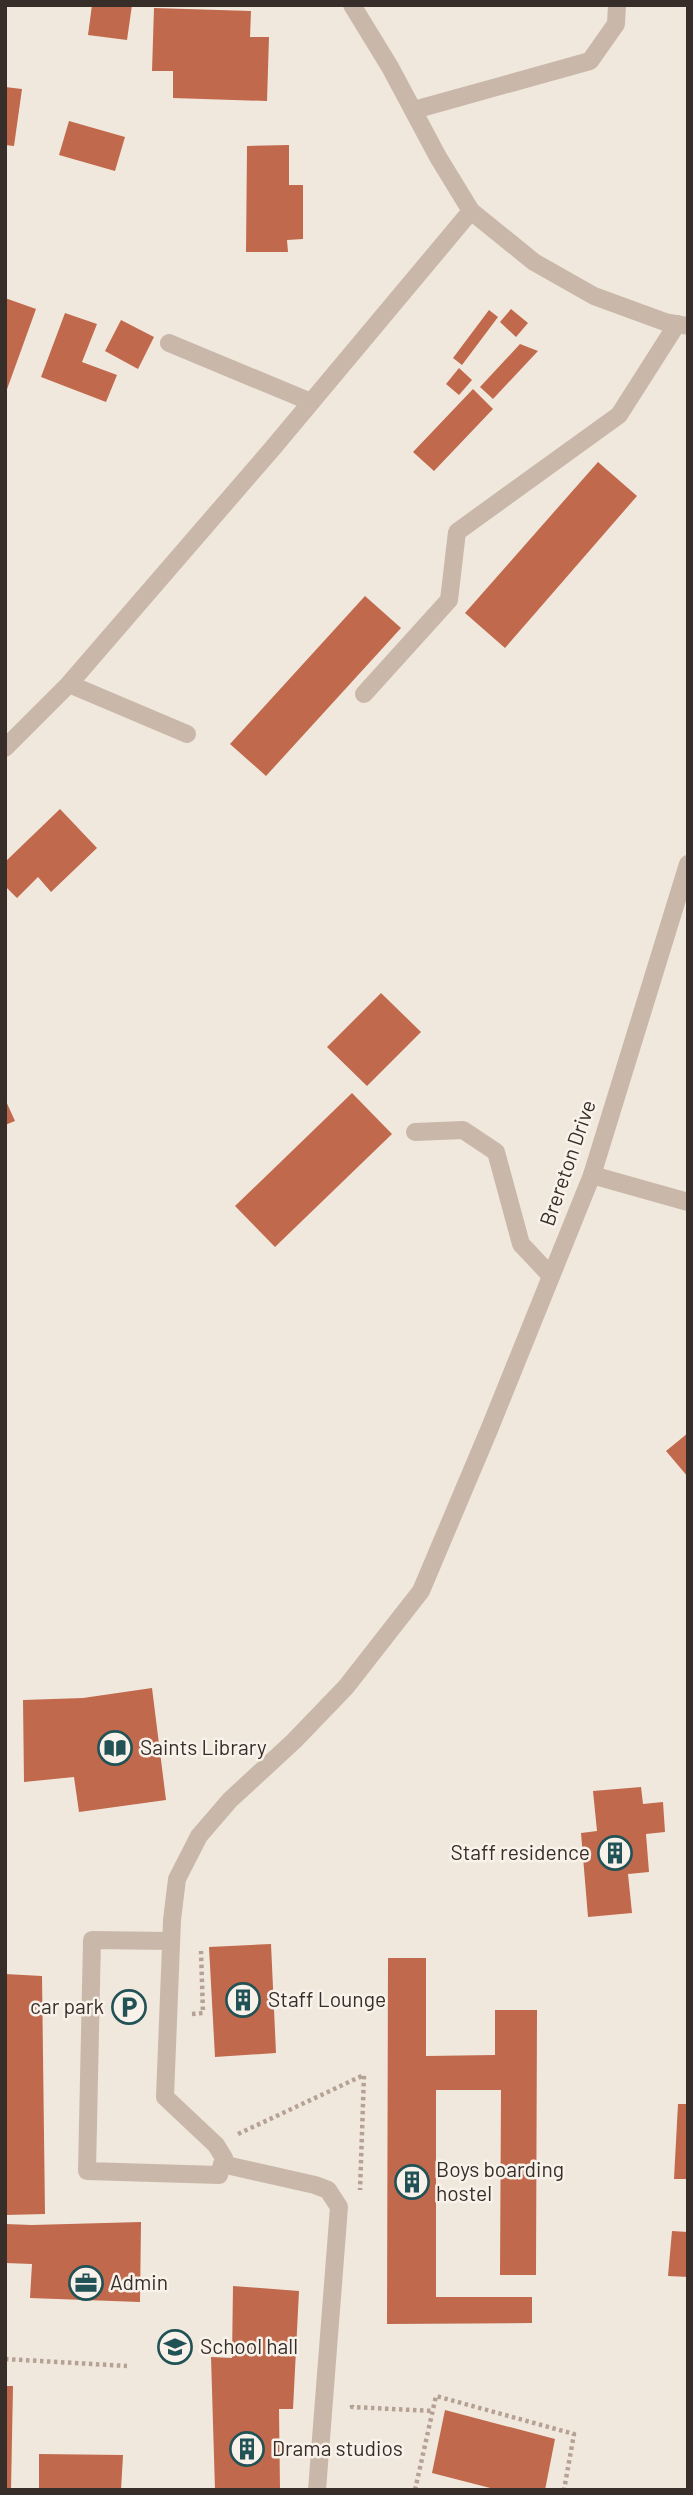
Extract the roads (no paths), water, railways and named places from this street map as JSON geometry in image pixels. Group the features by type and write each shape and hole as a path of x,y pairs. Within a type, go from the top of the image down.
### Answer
{"street":[{"path":"352,5 471,211 534,262 594,296 665,322 682,325 619,415 457,533 449,600 364,694"},
{"path":"414,110 590,61 616,24 617,5"},
{"path":"5,748 69,684 312,402 471,211"},
{"path":"169,342 312,402"},
{"path":"69,684 187,734"},
{"name":"Brereton Drive","path":"222,2164 224,2158 216,2145 164,2097 171,1941 177,1879 199,1836 230,1800 294,1741 346,1687 421,1591 592,1175 688,864"},
{"path":"415,1132 463,1130 496,1152 521,1244 551,1276"},
{"path":"592,1175 688,1202"},
{"path":"171,1941 92,1940 87,2171 219,2175 222,2164 328,2190 339,2207 317,2490"}],"place":[{"name":"Saints Library","path":"115,1748"},
{"name":"Staff residence","path":"615,1853"},
{"name":"Staff Lounge","path":"243,2000"},
{"name":"car park","path":"129,2007"},
{"name":"Boys boarding hostel","path":"412,2182"},
{"name":"Admin","path":"86,2283"},
{"name":"School hall","path":"175,2347"},
{"name":"Drama studios","path":"247,2449"}]}
